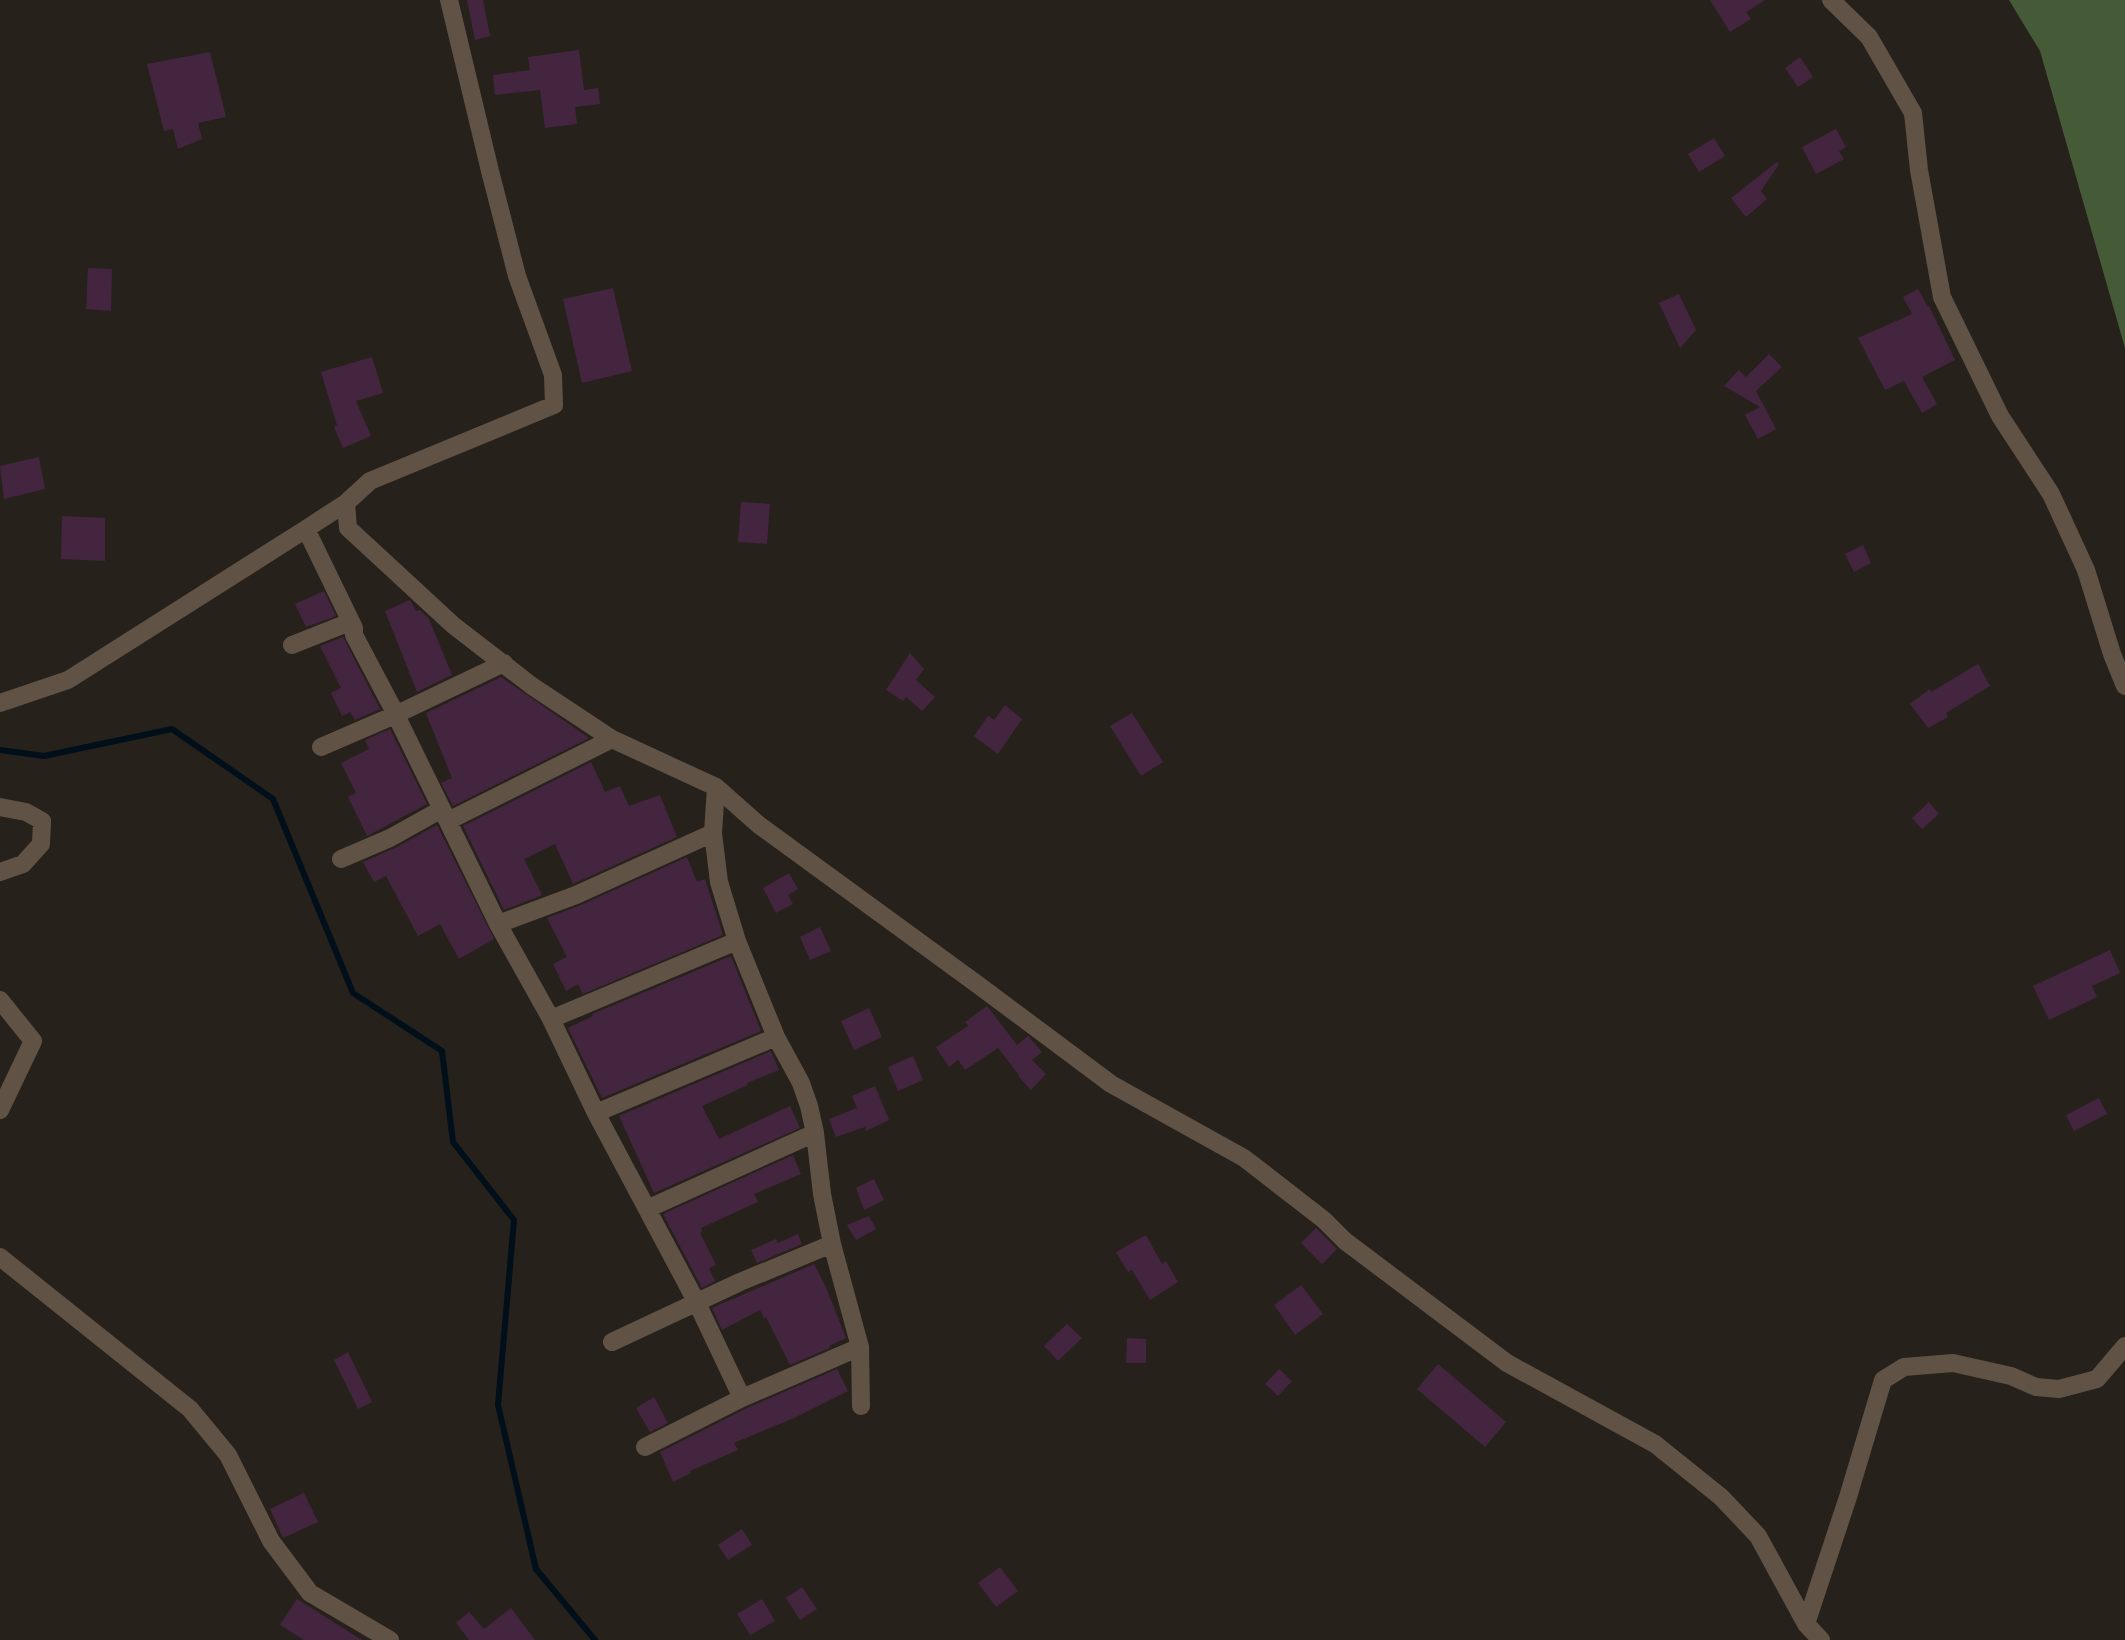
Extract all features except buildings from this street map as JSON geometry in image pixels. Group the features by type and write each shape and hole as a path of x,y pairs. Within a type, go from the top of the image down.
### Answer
{"street":[{"path":"0,704 68,680 346,503 370,481 554,405 553,375 518,276 449,0"},
{"path":"1831,0 1869,37 1913,113 1919,170 1942,297 2000,416 2051,494 2086,570 2112,654 2125,686"},
{"path":"346,503 348,528 453,625 532,686 612,739 716,787 759,825 1111,1084 1244,1158 1324,1220 1345,1240 1507,1363 1655,1444 1721,1497 1758,1536 1806,1624 1821,1640"},
{"path":"306,529 354,635 498,924 551,1019 596,1113 697,1303 742,1398"},
{"path":"292,645 350,622"},
{"path":"321,747 504,663"},
{"path":"341,859 445,815 612,739"},
{"path":"716,787 714,833 719,882 737,941 776,1037 801,1083 815,1133 822,1194 832,1244 860,1347 861,1406"},
{"path":"0,807 26,812 42,821 41,844 23,864 0,872"},
{"path":"498,924 576,895 714,833"},
{"path":"551,1019 737,941"},
{"path":"0,1000 33,1041 0,1110"},
{"path":"596,1113 776,1037"},
{"path":"647,1209 815,1133"},
{"path":"612,1342 740,1282 832,1244"},
{"path":"0,1257 190,1409 228,1455 271,1541 310,1593 390,1640"},
{"path":"645,1447 742,1398 860,1347"},
{"path":"1806,1624 1884,1380 1904,1367 1953,1363 2012,1376 2036,1387 2059,1389 2097,1379 2125,1347"}],"green space":[{"path":"2009,0 2125,0 2125,348 2040,51"}],"waterway":[{"path":"0,750 44,756 172,729 273,799 353,993 442,1051 453,1142 514,1220 498,1405 536,1569 595,1640"}]}
